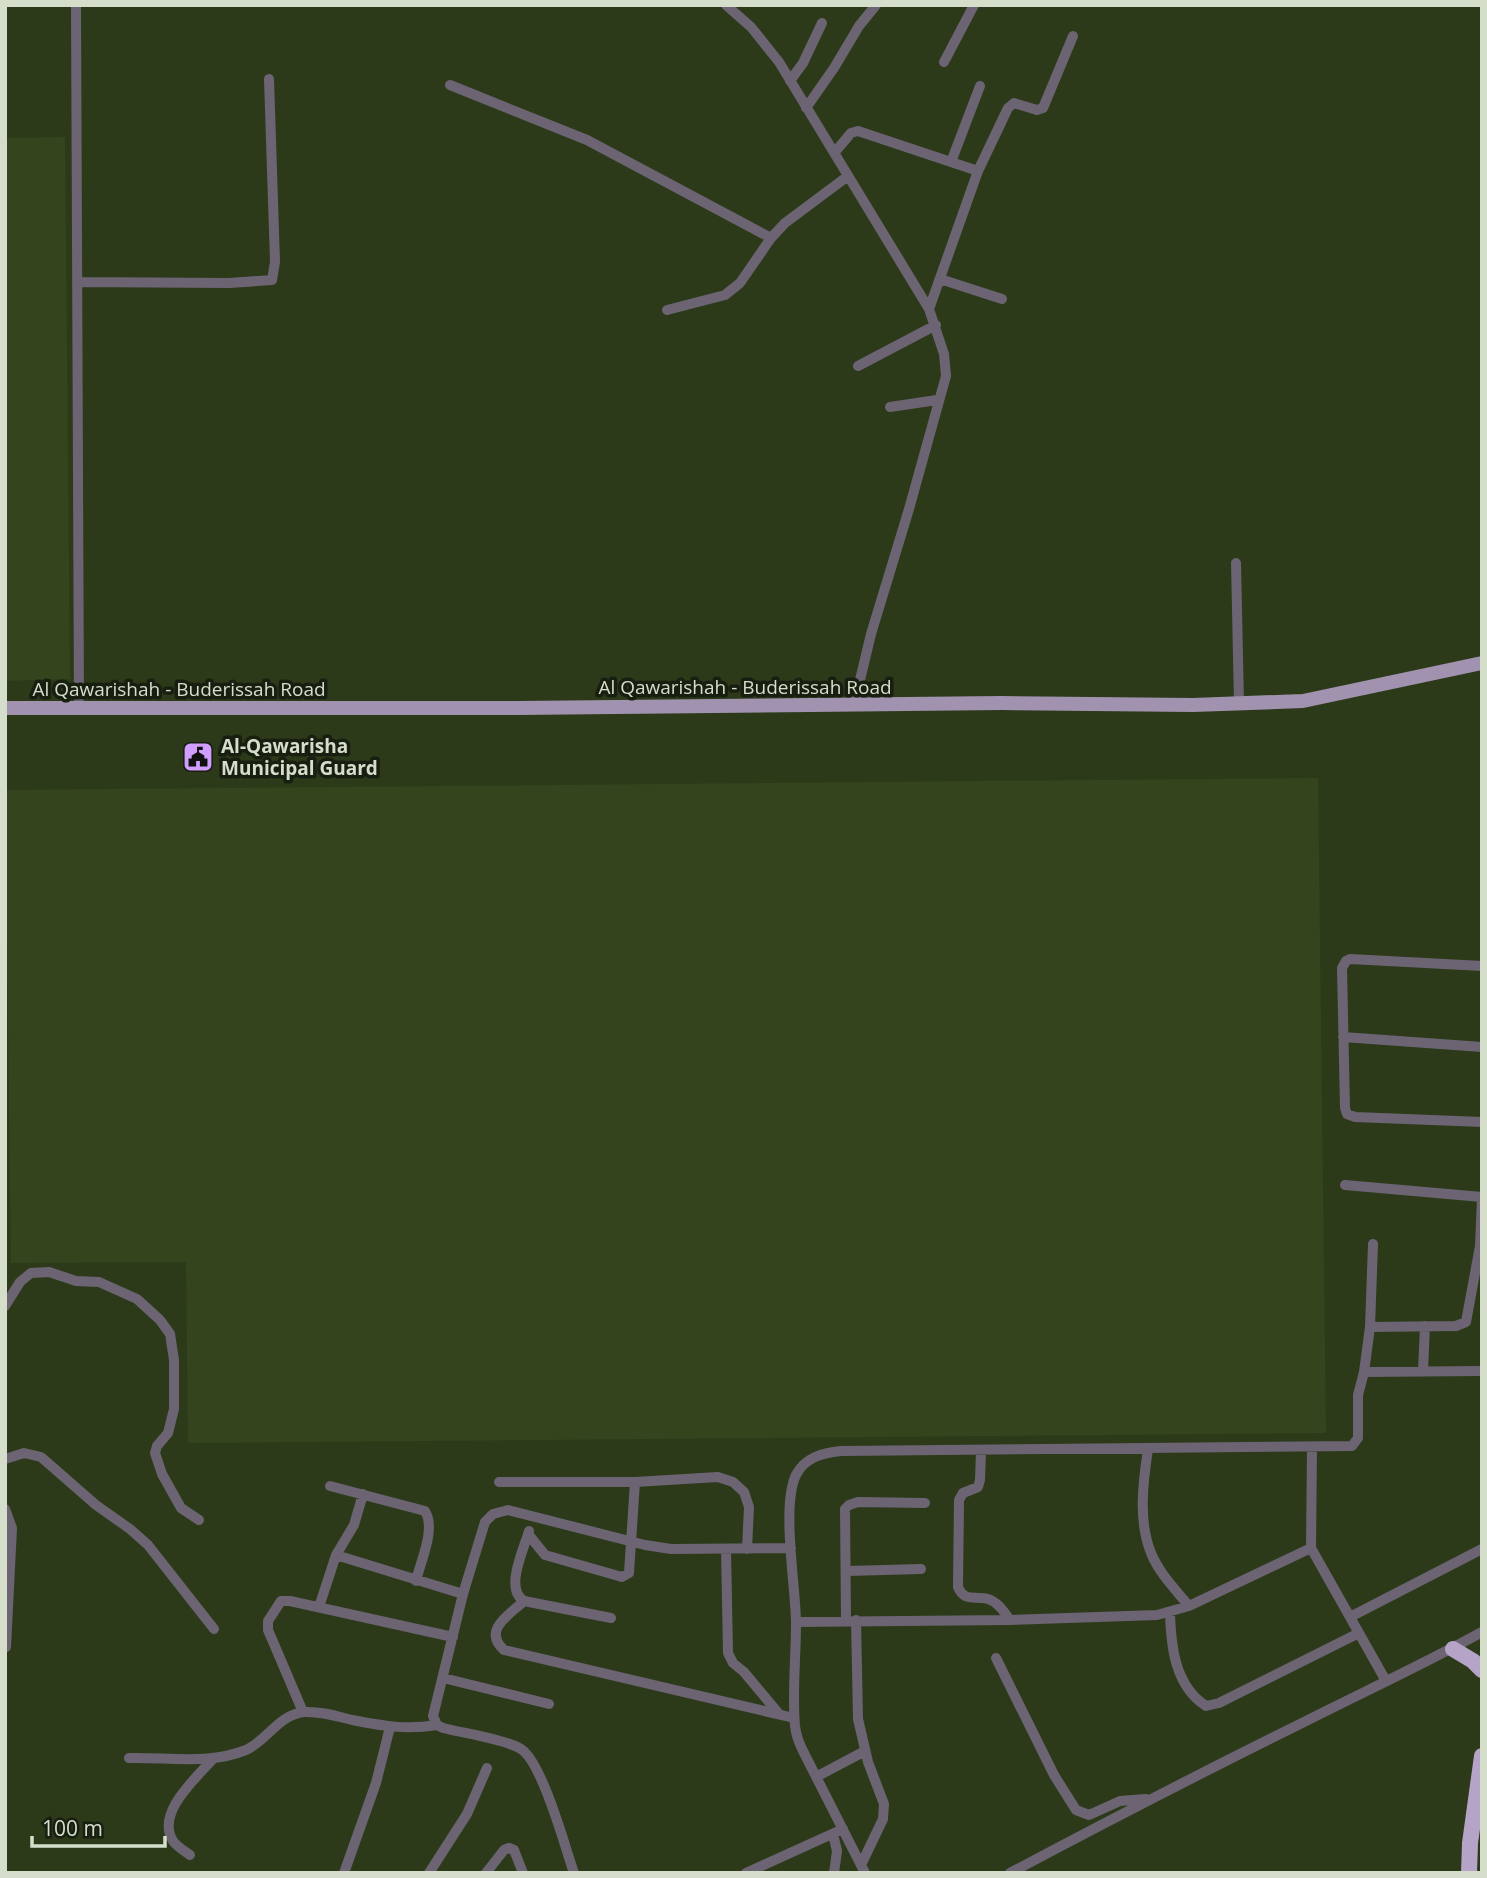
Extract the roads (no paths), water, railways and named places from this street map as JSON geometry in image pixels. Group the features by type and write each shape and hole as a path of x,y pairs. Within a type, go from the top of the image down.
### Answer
{"highway":[{"path":"1453,1649 1482,1670"},
{"path":"1469,1873 1470,1843 1482,1756"}],"main road":[{"name":"Al Qawarishah - Buderissah Road","path":"5,708 1239,704 1303,701 1482,663"}],"street":[{"path":"76,5 79,708"},
{"path":"726,5 751,27 779,62 929,309 944,354 946,376 871,634 855,705"},
{"path":"806,108 859,26 876,5"},
{"path":"944,62 970,7"},
{"path":"790,81 803,63 822,23"},
{"path":"929,309 978,171 1010,106 1016,103 1037,110 1043,108 1073,36"},
{"path":"77,282 272,281 275,262 269,79"},
{"path":"450,85 587,140 771,238"},
{"path":"951,162 980,86"},
{"path":"835,152 854,131 978,171"},
{"path":"667,310 725,295 740,283 771,238 785,223 848,176"},
{"path":"940,279 1002,299"},
{"path":"858,366 936,326"},
{"path":"890,407 937,400"},
{"path":"1236,563 1239,704"},
{"path":"1482,967 1350,959 1342,968 1345,1108 1348,1114 1355,1117 1482,1122"},
{"path":"1343,1037 1482,1047"},
{"path":"1345,1185 1482,1198 1481,1246 1466,1322 1456,1326 1370,1327"},
{"path":"863,1869 838,1831 798,1740 794,1718 796,1622 791,1496 793,1482 804,1463 811,1458 841,1451 1312,1447 1346,1446 1357,1442 1358,1395 1370,1327 1373,1244"},
{"path":"5,1306 20,1282 31,1273 49,1272 76,1281 99,1282 137,1299 160,1320 170,1334 174,1360 174,1409 169,1433 157,1446 155,1453 162,1474 181,1508 199,1520"},
{"path":"1423,1371 1425,1326"},
{"path":"1364,1372 1482,1371"},
{"path":"1312,1447 1311,1548 1386,1681"},
{"path":"1148,1449 1144,1492 1146,1538 1157,1566 1189,1606"},
{"path":"981,1451 978,1487 963,1493 959,1500 958,1587 969,1599 987,1599 997,1603 1010,1620"},
{"path":"5,1459 24,1453 41,1457 96,1505 130,1529 148,1545 214,1629"},
{"path":"499,1482 635,1482 718,1477 733,1482 744,1492 749,1507 747,1549"},
{"path":"528,1534 545,1555 622,1577 629,1573 631,1566 630,1540 635,1482"},
{"path":"330,1486 425,1511 429,1518 429,1528 416,1580"},
{"path":"319,1607 336,1555 354,1525 363,1494"},
{"path":"863,1869 883,1819 884,1804 866,1751 859,1719 847,1571 845,1509 858,1503 925,1503"},
{"path":"5,1509 12,1528 6,1647"},
{"path":"437,1725 433,1716 463,1594 485,1522 499,1512 508,1510 671,1549 791,1548"},
{"path":"533,1518 515,1589 518,1598 611,1618"},
{"path":"796,1622 1010,1620 1131,1617 1170,1613 1311,1548"},
{"path":"726,1549 728,1653 733,1663 744,1672 779,1714"},
{"path":"1350,1617 1482,1549"},
{"path":"336,1555 463,1594"},
{"path":"847,1571 921,1569"},
{"path":"303,1713 267,1625 281,1601 453,1637"},
{"path":"524,1601 497,1626 496,1643 504,1650 794,1718"},
{"path":"1170,1613 1171,1642 1176,1665 1193,1698 1206,1706 1219,1703 1359,1633"},
{"path":"1010,1873 1148,1799 1482,1633"},
{"path":"996,1658 1054,1775 1076,1810 1089,1815 1120,1801 1148,1799"},
{"path":"443,1678 549,1704"},
{"path":"129,1758 214,1758 249,1748 289,1716 303,1713 322,1713 407,1729 437,1725 514,1746 528,1755 543,1787 574,1873"},
{"path":"344,1873 376,1783 390,1727"},
{"path":"816,1777 866,1751"},
{"path":"190,1856 173,1842 167,1826 171,1812 184,1791 214,1758"},
{"path":"429,1873 467,1814 487,1768"},
{"path":"746,1873 838,1831"},
{"path":"834,1873 838,1831"},
{"path":"486,1873 504,1850 509,1848 514,1850 523,1873"}],"place":[{"name":"Al-Qawarisha Municipal Guard","path":"198,757"}]}
